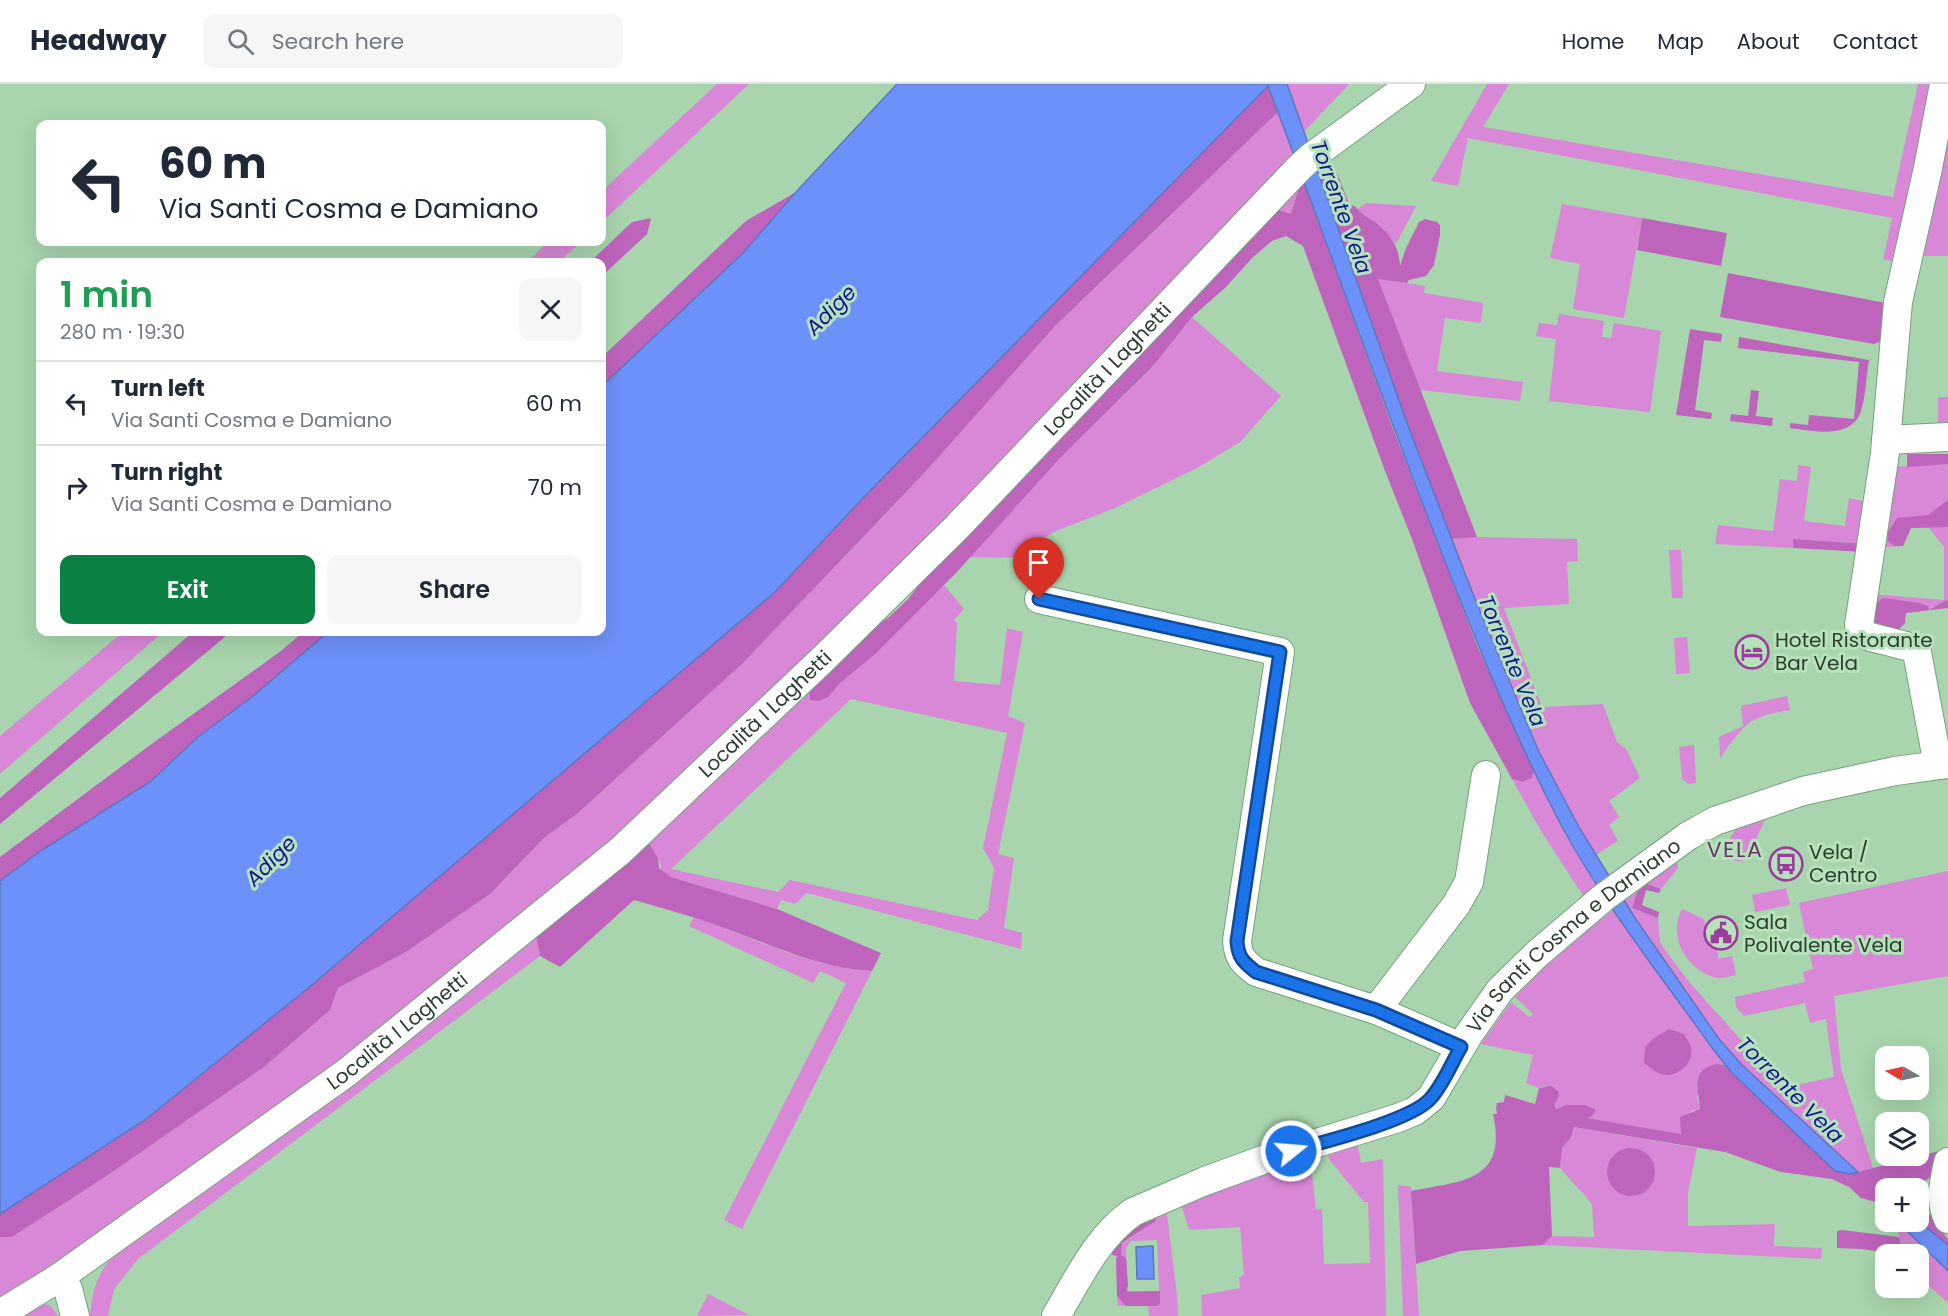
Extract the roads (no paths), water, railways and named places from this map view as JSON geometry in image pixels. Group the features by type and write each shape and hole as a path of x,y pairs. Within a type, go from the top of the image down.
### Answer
{"street":[{"name":"Località I Laghetti","path":"60,1277 346,1073 620,851 822,660 957,527 1305,163 1411,84"},
{"name":"Via Santi Cosma e Damiano","path":"1056,1316 1101,1242 1133,1212 1205,1181 1268,1158 1381,1124 1414,1111 1431,1098 1461,1047 1500,990 1537,954 1610,892 1688,836 1715,821 1740,811 1803,791 1895,771 1943,765 1917,652 1910,647 1867,636 1859,625 1886,440 1900,290 1928,168 1944,84"},
{"path":"1886,440 1948,438"},
{"name":"Via Santi Cosma e Damiano","path":"1039,599 1280,652 1237,952 1242,962 1256,972 1376,1010 1461,1047"},
{"path":"1376,1010 1456,905 1469,882 1486,775"},
{"path":"1948,1162 1943,1196 1948,1219"},
{"path":"0,1314 60,1277 68,1289 75,1316"}],"water":[{"name":"Adige","path":"897,84 1287,84 1407,423 1471,589 1539,752 1580,829 1635,918 1719,1039 1742,1065 1858,1172 1850,1174 1835,1171 1733,1074 1613,910 1560,823 1509,716 1463,607 1268,86 863,498 775,592 307,989 145,1120 0,1214 0,881 42,850 150,782 198,737 252,697 323,636 606,636 606,382 743,253 796,192"},
{"path":"1929,1230 1948,1245 1948,1271 1929,1252 1929,1244 1920,1244 1908,1232 1929,1232"},
{"path":"1153,1246 1154,1279 1137,1279 1136,1247"}],"place":[{"name":"Hotel Ristorante Bar Vela","path":"1752,652"},
{"name":"Vela / Centro","path":"1786,864"},
{"name":"Sala Polivalente Vela","path":"1721,933"}],"district":[{"name":"VELA","path":"1735,849"}],"water label":[{"name":"Torrente Vela","path":"1341,207"},
{"name":"Torrente Vela","path":"1512,661"},
{"name":"Torrente Vela","path":"1790,1090"}]}
